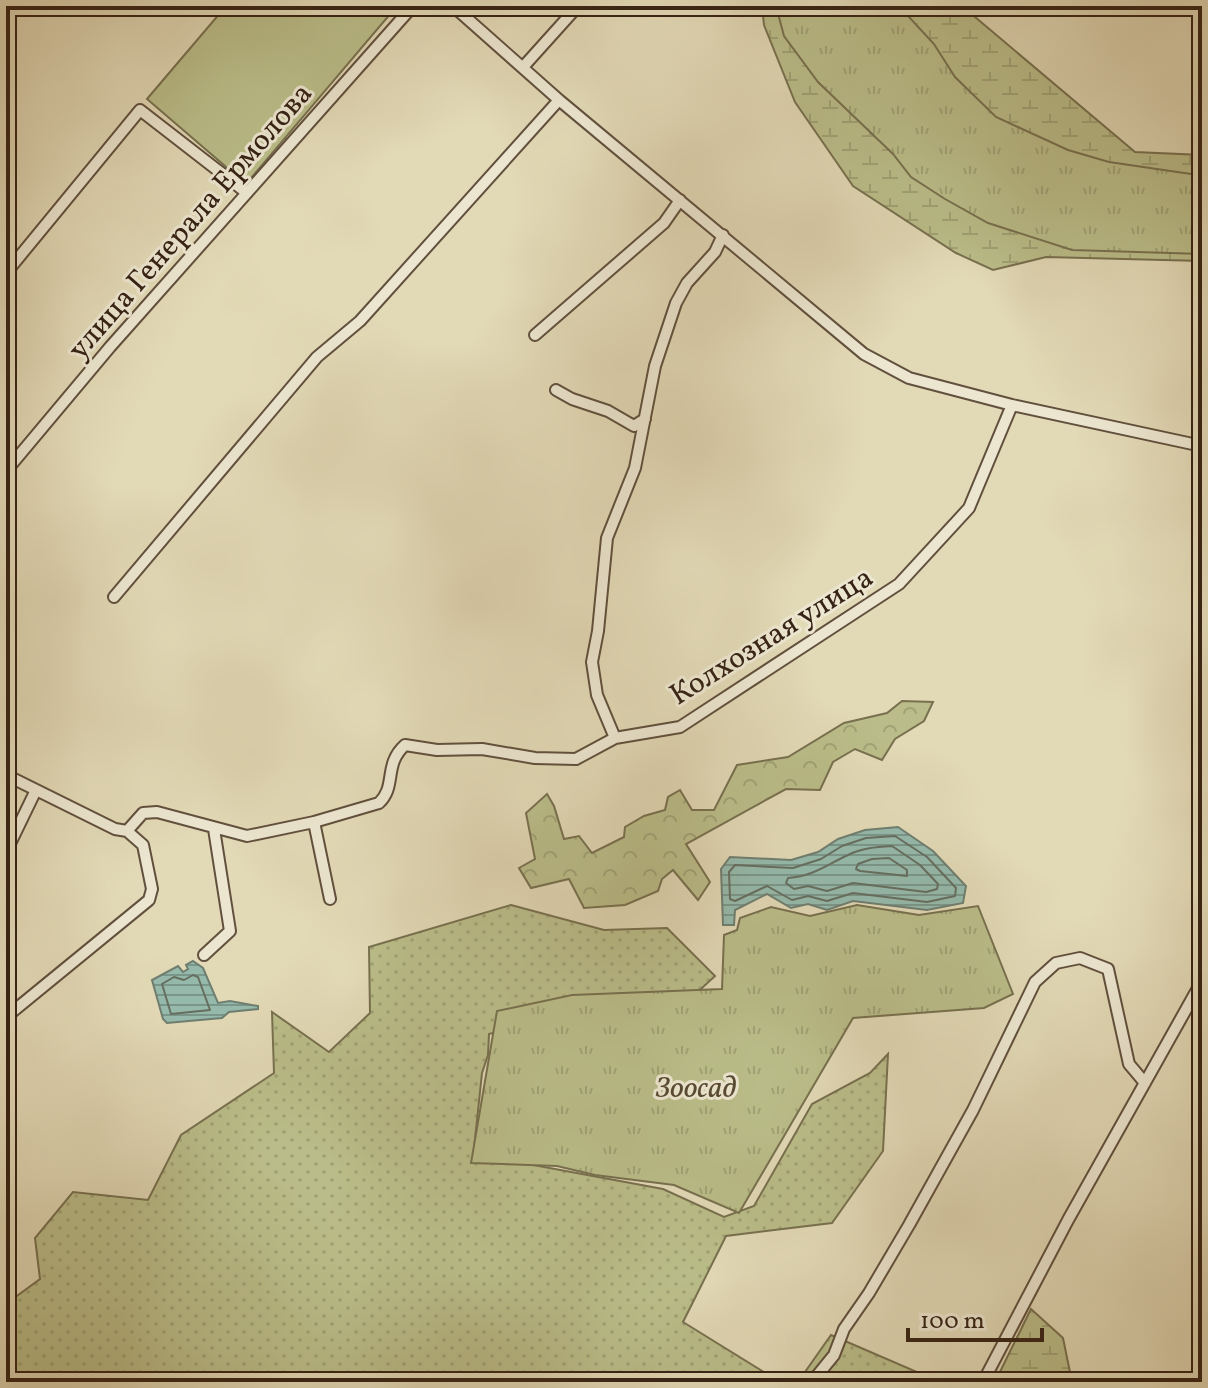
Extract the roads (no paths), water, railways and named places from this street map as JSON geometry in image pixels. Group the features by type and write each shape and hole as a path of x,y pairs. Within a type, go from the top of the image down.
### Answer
{"street":[{"name":"улица Генерала Ермолова","path":"6,471 110,347 413,6"},
{"path":"453,6 559,100 864,354 909,378 1012,405 1202,446"},
{"path":"524,66 578,6"},
{"path":"114,597 317,357 360,321 559,100"},
{"path":"6,273 140,110 247,193"},
{"path":"535,335 664,223 680,200"},
{"path":"615,738 597,695 592,662 600,616 607,538 635,468 655,366 676,303 687,283 715,252 723,235"},
{"path":"556,390 608,411 634,426 645,419"},
{"name":"Колхозная улица","path":"314,822 379,803 387,790 394,755 405,745 576,759 615,738 680,727 899,584 969,508 1012,405"},
{"path":"6,775 115,829 127,831 143,845 152,889 149,900 6,1017"},
{"path":"6,852 36,790"},
{"path":"127,831 143,813 157,812 247,836 314,822 330,899"},
{"path":"204,955 230,931 214,829"},
{"path":"812,1382 834,1355 844,1329 869,1293 973,1110 1035,982 1056,963 1080,958 1108,969 1129,1064 1145,1083"},
{"path":"983,1382 1068,1220 1202,981"}],"water":[{"path":"898,827 933,851 966,886 963,903 927,910 853,901 827,910 808,904 791,908 767,894 735,910 734,925 723,925 721,869 730,857 791,860 818,852 838,839 865,830"},
{"path":"193,961 203,968 218,1003 230,1001 258,1006 258,1009 229,1012 222,1018 167,1023 163,1019 152,980 178,966 183,972 188,969 186,965"}],"park label":[{"name":"Зоосад","path":"696,1089"}]}
